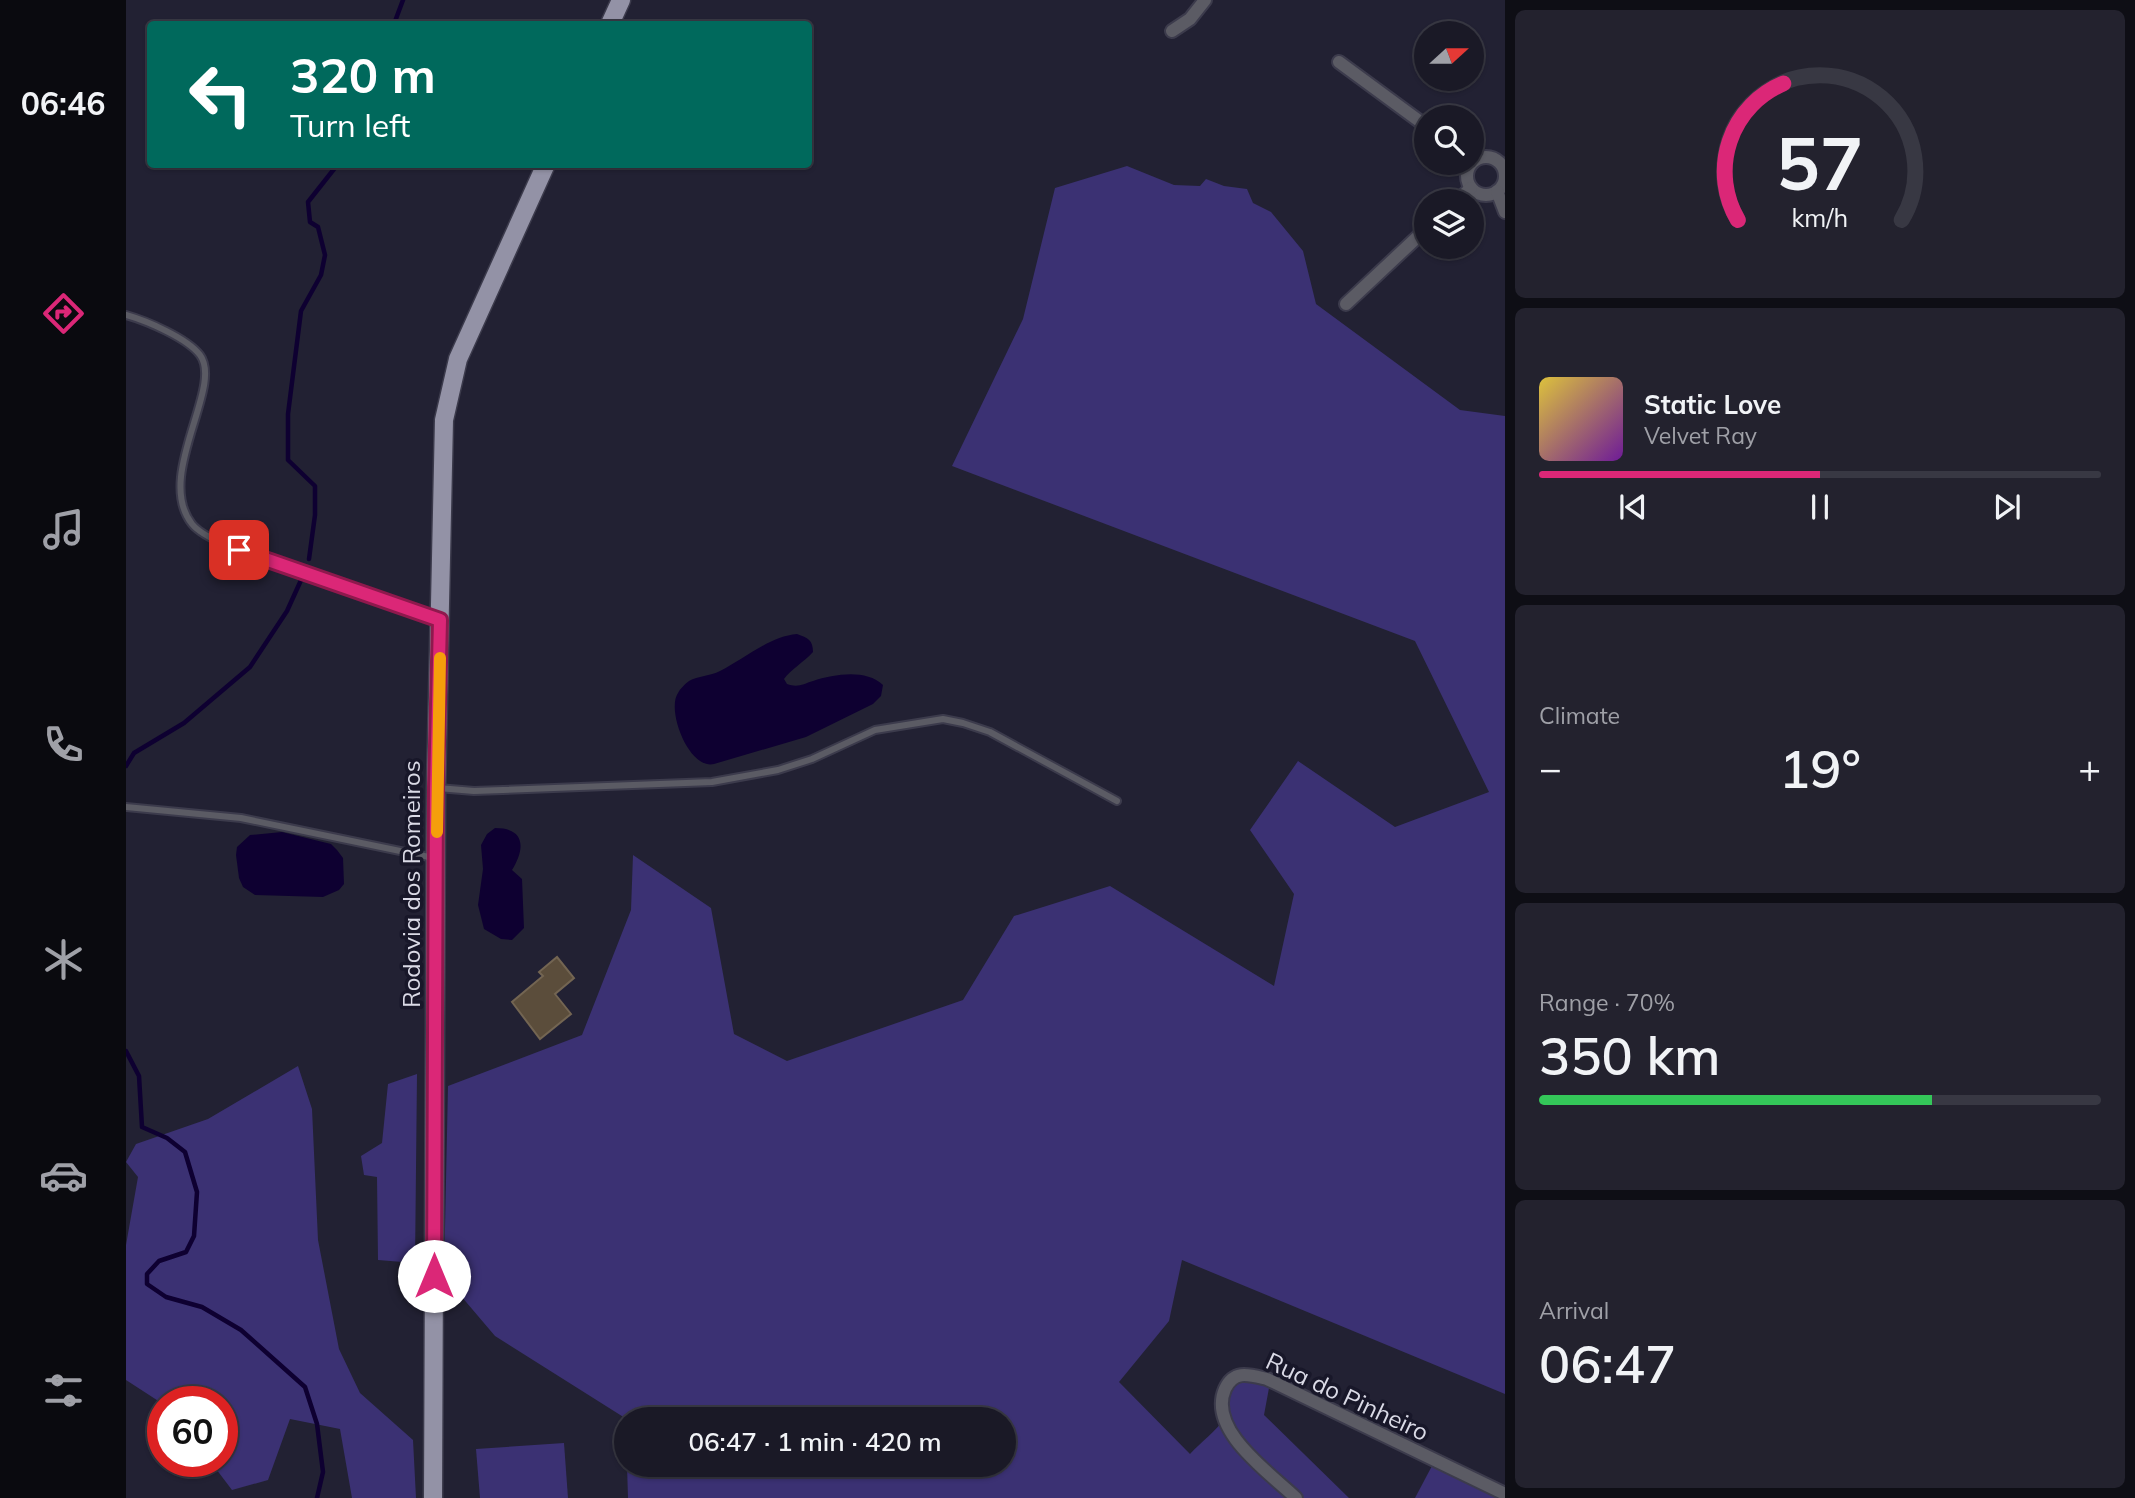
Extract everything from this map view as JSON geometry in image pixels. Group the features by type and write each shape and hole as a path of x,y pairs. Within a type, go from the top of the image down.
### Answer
{"main road":[{"path":"611,21 621,0"},
{"name":"Rodovia dos Romeiros","path":"433,1498 436,788 443,439 449,391 458,359 544,168"}],"street":[{"path":"1172,31 1190,19 1205,0"},
{"path":"1339,62 1414,117"},
{"path":"1468,175 1471,188 1481,194 1497,191 1505,176 1501,157"},
{"path":"1497,191 1505,212"},
{"path":"1346,304 1414,240"},
{"name":"Rua do Pinheiro","path":"1296,1498 1229,1432 1222,1413 1222,1399 1236,1375 1246,1374 1267,1379 1505,1494"}],"lane":[{"path":"126,315 188,345 201,356 205,366 202,391 183,459 181,481 182,497 192,524 205,535 239,550 440,620"},
{"path":"436,788 474,792 712,782 778,770 812,759 874,730 943,719 990,732 1117,802"},
{"path":"126,807 241,818 437,859"}],"shaded area":[{"path":"1127,166 1174,185 1200,186 1206,179 1224,186 1247,189 1253,203 1271,212 1303,251 1316,304 1460,410 1505,416 1505,1394 1182,1260 1169,1321 1119,1382 1190,1454 1226,1416 1230,1394 1238,1384 1249,1381 1269,1388 1264,1415 1349,1498 628,1498 627,1477 1016,1477 1016,1407 614,1407 614,1411 495,1336 444,1276 448,1086 582,1035 631,910 633,855 711,908 734,1034 787,1061 963,1000 1014,916 1110,886 1274,986 1294,894 1250,830 1298,761 1395,827 1489,792 1415,641 952,466 1023,319 1055,188"},
{"path":"797,634 809,640 813,652 784,679 787,684 797,686 831,676 859,675 883,685 881,696 873,704 806,737 714,764 696,758 682,737 675,712 675,701 681,688 689,681 720,671 767,643"},
{"path":"495,828 513,832 521,847 512,870 522,879 524,928 512,940 501,939 484,929 478,905 483,869 481,845 487,834"},
{"path":"282,832 331,844 337,850 343,858 344,884 339,890 323,897 255,895 243,887 239,878 237,847 250,835"},
{"path":"298,1066 312,1109 318,1240 339,1349 360,1393 413,1440 416,1498 352,1498 340,1429 290,1419 268,1480 232,1490 222,1477 238,1477 238,1386 147,1386 147,1394 126,1380 126,1245 138,1177 126,1162 136,1144 208,1119"},
{"path":"417,1074 415,1263 378,1260 377,1177 364,1175 361,1156 382,1143 388,1084"},
{"path":"564,1443 568,1498 480,1498 476,1449"},
{"path":"1433,1464 1505,1498 1415,1498"}],"building":[{"path":"557,957 574,978 555,994 571,1014 540,1039 512,1002 543,976 539,972"}],"waterway":[{"path":"395,21 403,0"},
{"path":"309,559 315,515 315,486 288,460 288,414 301,311 321,275 325,255 318,227 310,222 308,202 335,168"},
{"path":"126,766 134,753 184,723 250,667 287,611 302,578"},
{"path":"126,1051 139,1076 142,1127 167,1138 185,1152 197,1192 194,1236 186,1252 159,1261 147,1274 147,1284 166,1297 202,1307 241,1330 305,1387 317,1424 323,1472 317,1498"}],"slow traffic":[{"path":"437,832 440,658"}],"route":[{"path":"239,550 440,620 436,788 434,1276"}]}
